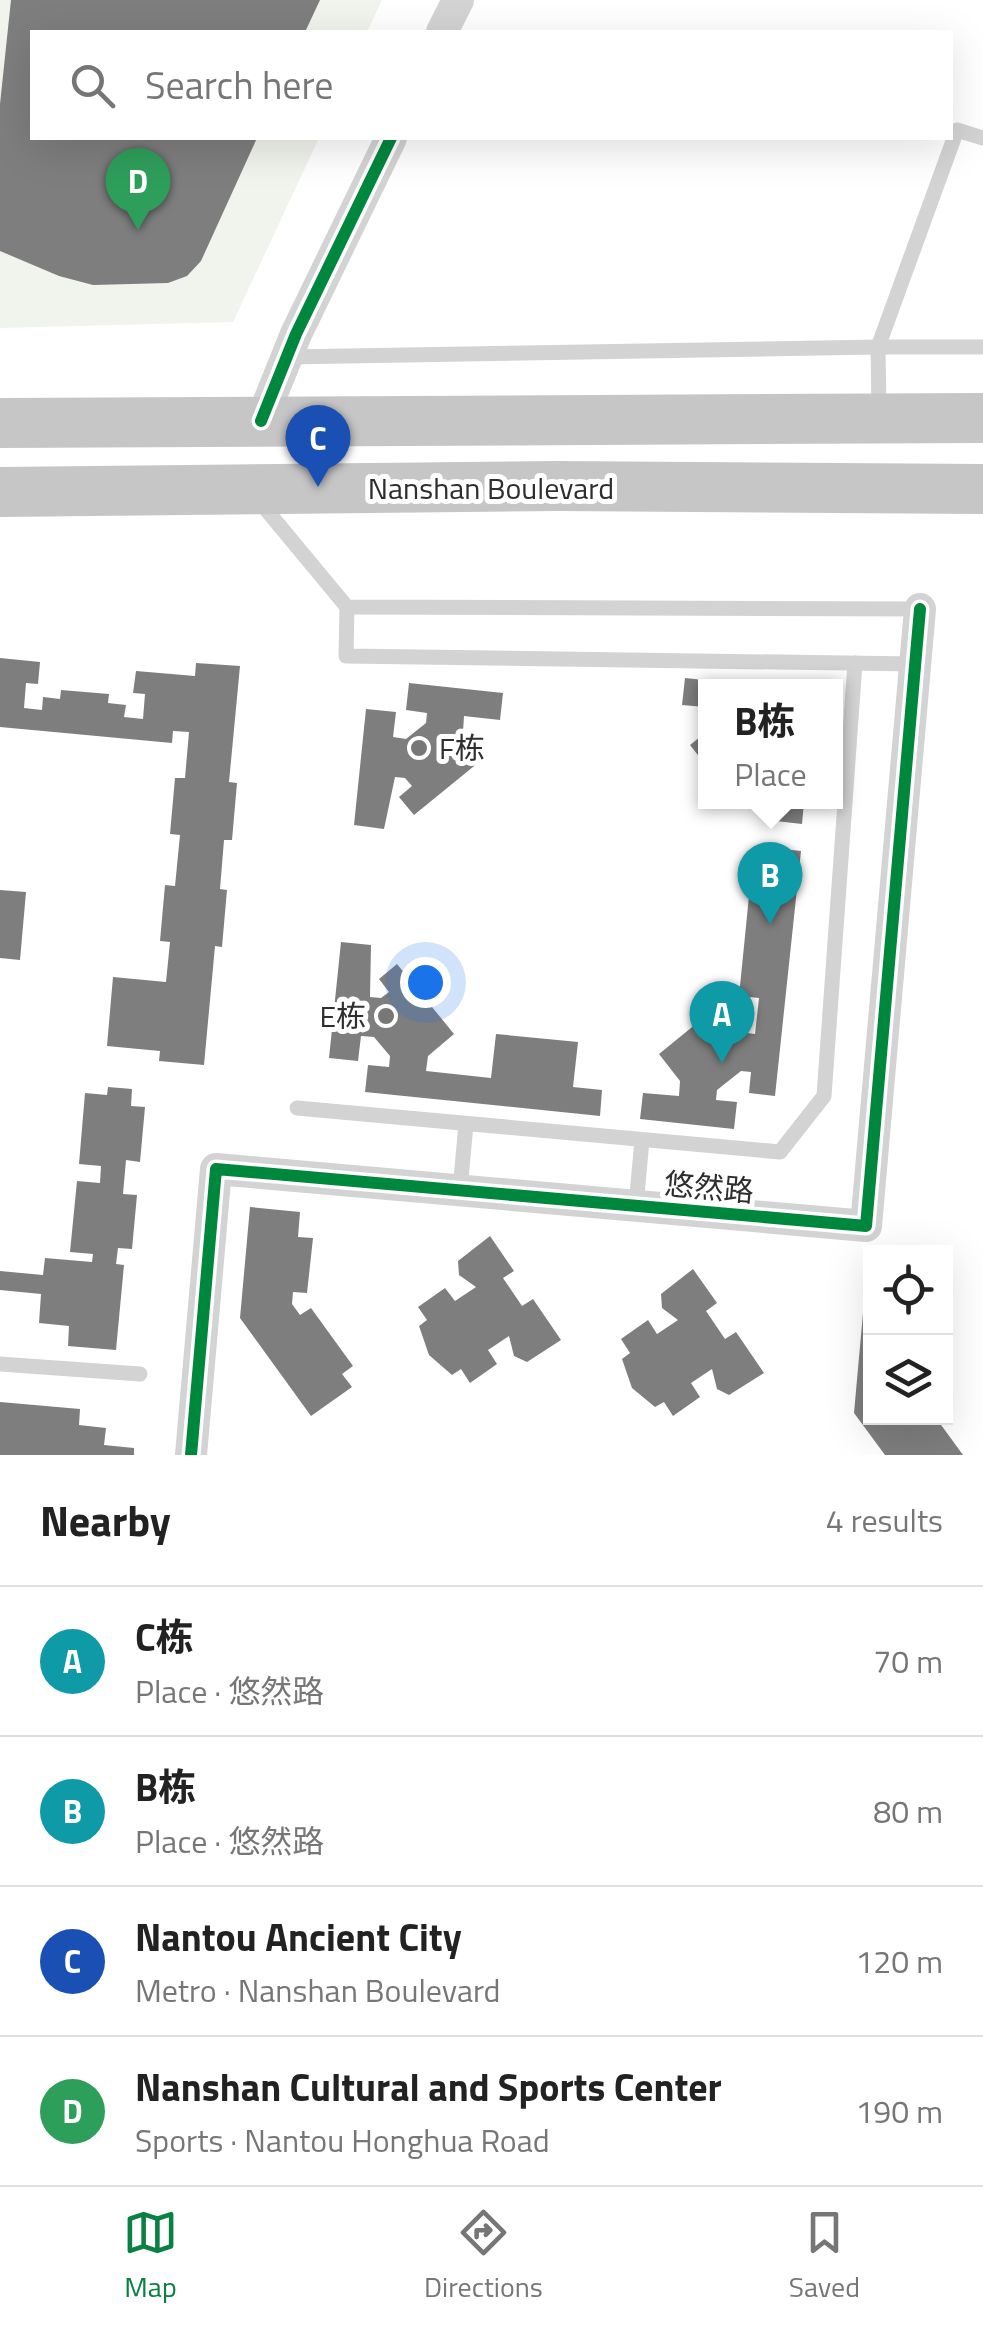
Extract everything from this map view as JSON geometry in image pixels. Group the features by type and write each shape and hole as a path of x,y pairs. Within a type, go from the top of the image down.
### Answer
{"main road":[{"path":"0,422 983,418"},
{"name":"Nanshan Boulevard","path":"0,492 983,490"}],"street":[{"path":"443,30 458,0"},
{"path":"262,421 287,358 390,140"},
{"name":"悠然路","path":"191,1455 216,1169 866,1226 920,609"}],"lane":[{"path":"879,418 878,347 957,130 983,138"},
{"path":"287,358 983,346"},
{"path":"244,490 268,508 333,595 347,607 920,609"},
{"path":"347,607 346,656 916,664"},
{"path":"298,1108 780,1152 824,1096 855,662"},
{"path":"460,1190 466,1124"},
{"path":"636,1206 642,1140"},
{"path":"0,1364 140,1374"}],"shaded area":[{"path":"0,0 382,0 368,30 30,30 30,140 318,140 233,322 0,328"}],"building":[{"path":"11,0 320,0 306,30 30,30 30,140 256,140 201,261 187,276 168,283 93,285 59,276 0,251 0,104"},
{"path":"0,658 40,662 38,684 26,683 24,708 42,710 43,697 60,699 61,690 109,694 108,703 126,705 124,717 143,719 145,694 133,693 136,671 195,676 196,663 240,666 229,782 237,783 232,840 224,840 220,889 227,890 222,947 215,946 204,1065 159,1061 160,1051 107,1046 113,977 166,982 170,942 160,941 165,885 175,886 180,835 170,834 175,778 185,778 189,732 173,731 172,743 0,727"},
{"path":"685,678 698,679 698,706 682,705"},
{"name":"F栋","path":"409,683 503,693 500,720 464,716 463,732 484,758 414,815 399,797 412,786 405,778 395,777 384,829 354,825 366,709 396,712 393,737 406,739 426,723 427,713 406,710"},
{"path":"698,739 698,755 690,745"},
{"path":"777,809 803,809 802,824 776,821"},
{"path":"754,846 801,851 775,1096 749,1093 751,1072 741,1071 717,1090 716,1100 737,1102 734,1129 640,1119 643,1093 679,1096 680,1081 659,1054 718,1006 739,1032 755,1034 759,998 739,996"},
{"path":"0,890 26,892 20,960 0,958"},
{"name":"E栋","path":"341,942 371,945 370,997 381,998 389,992 379,979 397,964 454,1034 428,1056 426,1071 491,1078 496,1034 578,1042 573,1087 602,1090 600,1116 365,1092 368,1065 389,1067 390,1056 374,1037 361,1036 358,1061 329,1058"},
{"path":"108,1087 132,1089 131,1106 145,1107 140,1162 126,1160 123,1194 137,1195 132,1249 118,1248 116,1264 124,1265 116,1350 68,1346 69,1326 39,1323 41,1294 0,1290 0,1271 43,1275 45,1258 92,1262 93,1254 70,1252 77,1181 100,1183 101,1166 79,1164 85,1093 107,1095"},
{"path":"250,1207 300,1212 298,1237 313,1238 307,1293 293,1292 292,1304 300,1315 311,1308 353,1366 342,1374 352,1387 311,1416 240,1318"},
{"path":"490,1236 514,1271 503,1278 522,1306 533,1299 561,1340 527,1362 514,1356 509,1336 488,1350 497,1364 470,1383 461,1369 452,1375 429,1355 419,1326 427,1320 418,1307 445,1288 455,1301 476,1287 459,1275 458,1261"},
{"path":"693,1269 717,1303 706,1311 725,1339 736,1332 764,1373 729,1395 717,1389 712,1369 691,1383 700,1397 673,1416 664,1402 655,1407 632,1388 622,1359 630,1353 621,1339 648,1320 657,1334 678,1320 662,1308 661,1294"},
{"path":"863,1313 863,1425 941,1425 963,1455 885,1455 854,1413"},
{"path":"0,1402 80,1409 79,1425 106,1428 104,1445 134,1448 134,1455 0,1455"}],"cycle path":[{"path":"261,421 296,334 390,140"},
{"path":"191,1455 216,1169 866,1226 920,609"}],"place":[{"name":"Nanshan Cultural and Sports Center","path":"138,230"},
{"name":"Nantou Ancient City","path":"318,487"},
{"name":"F栋","path":"419,748"},
{"name":"B栋","path":"770,924"},
{"name":"E栋","path":"386,1016"},
{"name":"C栋","path":"722,1063"}]}
